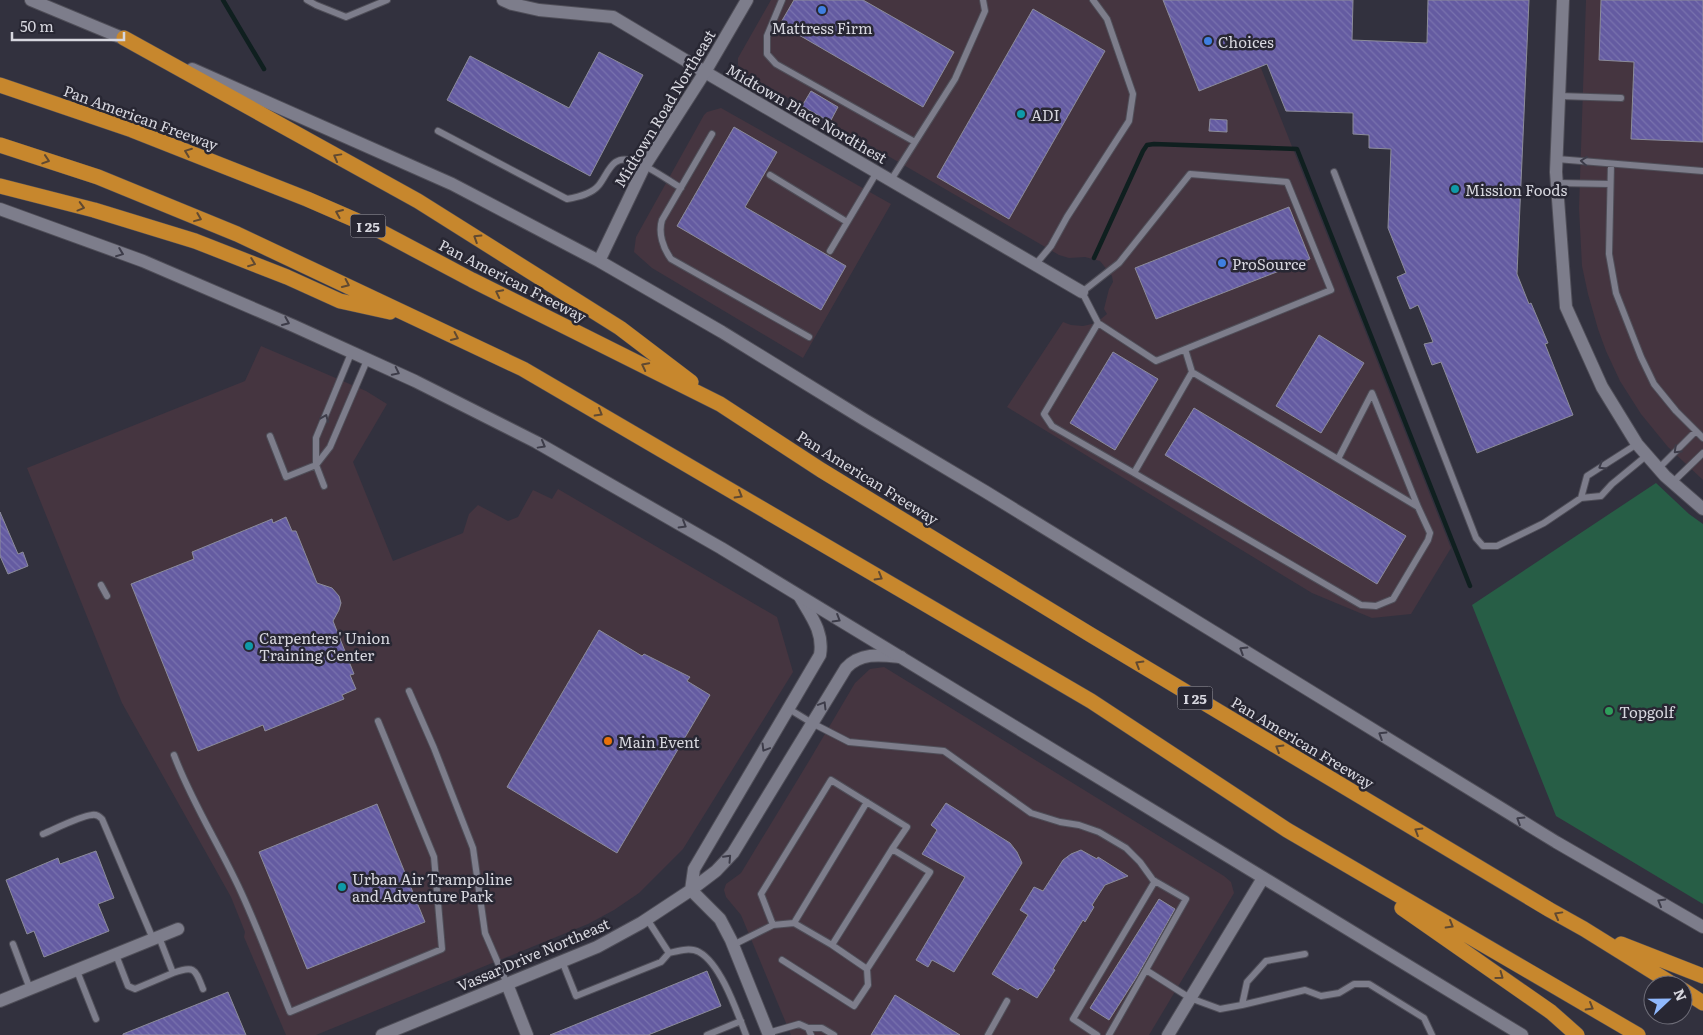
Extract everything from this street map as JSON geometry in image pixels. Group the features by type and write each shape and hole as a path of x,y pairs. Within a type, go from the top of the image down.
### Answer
{"highway":[{"path":"124,38 418,201 620,328 720,404"},
{"name":"Pan American Freeway","path":"0,86 132,130 307,199 376,229 472,280 720,404 821,470 1091,635 1658,975"},
{"path":"0,145 98,177 227,230 523,369 1091,701 1465,950 1551,1012 1577,1035"},
{"path":"0,186 94,210 195,241 287,277 340,302 411,316"},
{"path":"1287,830 1638,1035"},
{"path":"1584,929 1703,976"}],"main road":[{"path":"31,0 124,38 452,184 598,261 722,332 1556,842 1703,927"},
{"name":"Midtown Road Northeast","path":"598,261 644,166 705,72 747,0"},
{"path":"1563,0 1557,183 1566,307 1602,387 1637,444 1672,483 1703,509"},
{"name":"Midtown Place Nordthest","path":"509,1 539,10 613,17 1082,292"},
{"path":"0,209 143,262 368,358 536,442 657,510 1522,1035"},
{"path":"769,1034 733,945 720,919 691,890 694,869 820,655 822,645 816,625 800,597"},
{"name":"Vassar Drive Northeast","path":"382,1035 597,947 647,919 691,890 716,871 733,853 838,679 852,662 875,654 903,658"},
{"path":"1168,1035 1263,878"},
{"path":"0,1001 178,929"},
{"path":"507,984 527,1035"}],"lane":[{"path":"307,0 316,6 346,17 387,0"},
{"path":"782,0 767,36 767,54 776,64 915,142"},
{"path":"891,180 955,79 985,11 982,0"},
{"path":"1034,264 1051,246 1067,217 1129,122 1133,94 1107,19 1093,0"},
{"path":"1559,96 1621,98"},
{"path":"438,132 567,199 580,197 598,187 608,169 618,160 626,159 644,166 681,188"},
{"path":"712,134 662,220 660,228 666,252 671,258 810,337"},
{"path":"1557,159 1703,171"},
{"path":"1611,164 1609,254 1616,293 1641,357 1654,384 1703,438"},
{"path":"830,251 877,172"},
{"path":"1334,172 1476,538 1483,546 1497,546 1544,523 1581,498 1601,496 1612,484 1646,456"},
{"path":"1190,174 1287,182 1331,290 1156,361 1098,323 1082,292 1119,263 1190,174"},
{"path":"770,175 847,222"},
{"path":"1557,183 1610,184"},
{"path":"1098,323 1044,414 1052,426 1361,605 1376,606 1393,598 1428,540 1430,533 1372,393 1338,459"},
{"path":"1184,349 1192,372 1418,507"},
{"path":"324,486 316,465 316,438 352,352"},
{"path":"270,436 286,477 316,465 330,448 368,358"},
{"path":"1134,473 1192,372"},
{"path":"1658,468 1696,431"},
{"path":"1581,498 1587,476 1637,444"},
{"path":"1672,483 1703,452"},
{"path":"101,584 107,596"},
{"path":"410,691 473,848 485,933 507,984"},
{"path":"789,709 849,742 944,751 1031,813 1060,822 1080,825 1099,832 1126,848 1156,881 1186,899 1109,1035"},
{"path":"174,755 182,777 242,893 290,1012 442,949 434,857 378,721"},
{"path":"773,926 761,894 831,780 907,827 832,945"},
{"path":"794,923 867,802"},
{"path":"43,834 92,815 102,819 173,973"},
{"path":"782,960 854,1006 868,985 867,969 930,872 892,849"},
{"path":"1097,1035 1073,1019 1156,881"},
{"path":"647,919 668,953"},
{"path":"733,945 773,926 794,923 832,945 867,969"},
{"path":"13,944 30,990"},
{"path":"562,961 576,996 661,962 668,953 685,950 698,952 714,966 729,993 746,1035"},
{"path":"1242,1005 1246,982 1266,961 1305,954"},
{"path":"116,955 128,986 131,988 135,989 184,969 193,969 203,989"},
{"path":"1146,970 1190,998 1220,1009 1305,990 1322,996 1339,993 1354,984 1369,984 1424,1018 1432,1035"},
{"path":"77,971 96,1019"},
{"path":"988,1035 1007,1001"},
{"path":"707,1035 740,1021"},
{"path":"769,1034 798,1024 808,1028 822,1028 834,1035"},
{"path":"808,1028 811,1035"}],"shaded area":[{"path":"771,0 1234,0 1451,548 1411,614 1372,618 1312,593 1007,407 1063,322 1083,326 1096,323 1107,314 1104,309 1109,289 1113,282 1112,276 1100,261 1085,257 1069,258 1059,255 743,72 738,65 738,58"},
{"path":"1586,0 1703,0 1703,480 1668,447 1641,414 1620,381 1606,351 1588,294 1582,266 1579,208"},
{"path":"721,108 891,204 803,358 652,268 634,252 636,237 704,115 707,112"},
{"path":"261,346 366,391 387,404 353,462 393,561 463,533 469,514 478,505 508,521 518,517 533,490 552,499 558,489 777,617 793,672 683,849 639,893 614,910 588,924 316,1035 286,1035 244,937 245,932 231,897 122,703 27,468 245,381"},
{"path":"884,667 1231,882 1234,893 1149,1035 791,1035 741,915 726,897 724,890 726,884 741,873 855,683 870,669"}],"green space":[{"name":"Topgolf","path":"1656,483 1689,514 1703,524 1703,904 1556,816 1472,605"}],"building":[{"path":"794,0 863,0 954,52 923,107 780,24"},
{"name":"Mission Foods","path":"1163,0 1353,0 1352,40 1427,43 1428,0 1529,0 1517,274 1548,343 1545,344 1573,415 1477,453 1441,362 1432,365 1424,344 1433,342 1418,305 1410,309 1397,277 1406,273 1388,228 1391,149 1369,148 1369,135 1353,134 1353,113 1286,111 1267,64 1199,91"},
{"path":"1601,0 1703,0 1703,142 1631,139 1634,62 1599,60"},
{"name":"ADI","path":"1033,9 1105,51 1009,219 937,177"},
{"path":"599,52 643,75 590,176 447,100 470,56 569,108"},
{"path":"811,91 838,107 830,122 802,106"},
{"path":"1210,119 1227,120 1227,132 1209,131"},
{"path":"734,127 777,152 745,207 846,266 821,310 677,226"},
{"name":"ProSource","path":"1289,207 1310,259 1156,319 1135,268"},
{"path":"1319,335 1364,363 1321,433 1276,406"},
{"path":"1113,352 1158,379 1115,450 1070,423"},
{"path":"1194,408 1406,536 1377,584 1165,455"},
{"path":"0,512 18,554 23,552 28,566 8,574 0,556"},
{"name":"Carpenters' Union Training Center","path":"286,517 292,531 296,531 317,583 332,588 339,596 341,603 333,621 354,674 350,675 356,689 342,695 344,699 265,731 263,725 198,751 131,584 194,559 192,552 272,519 273,523"},
{"name":"Main Event","path":"599,630 642,656 644,654 690,677 687,681 710,695 617,853 507,787"},
{"path":"946,803 1010,843 1022,863 954,972 932,960 928,967 916,960 965,877 922,854 937,830 931,825"},
{"name":"Urban Air Trampoline and Adventure Park","path":"377,804 425,922 307,969 259,852"},
{"path":"1081,850 1097,859 1098,857 1128,876 1105,885 1092,905 1094,907 1085,922 1083,920 1037,998 1020,988 1018,990 992,974 1028,915 1020,910 1034,887 1043,891 1063,860"},
{"path":"96,851 114,898 98,904 109,931 44,957 34,931 27,934 6,880 58,858 60,864"},
{"path":"1159,899 1175,909 1136,978 1109,1020 1090,1008"},
{"path":"707,971 721,1006 648,1035 550,1035"},
{"path":"228,992 246,1035 123,1035 123,1034"},
{"path":"895,995 960,1035 871,1035"}],"waterway":[{"path":"223,0 264,69"},
{"path":"1094,258 1147,145 1297,149 1470,586"}],"place":[{"name":"Mattress Firm","path":"822,10"},
{"name":"Choices","path":"1208,41"},
{"name":"ADI","path":"1021,114"},
{"name":"Mission Foods","path":"1455,189"},
{"name":"ProSource","path":"1222,263"},
{"name":"Carpenters' Union Training Center","path":"249,646"},
{"name":"Topgolf","path":"1609,711"},
{"name":"Main Event","path":"608,741"},
{"name":"Urban Air Trampoline and Adventure Park","path":"342,887"}]}
